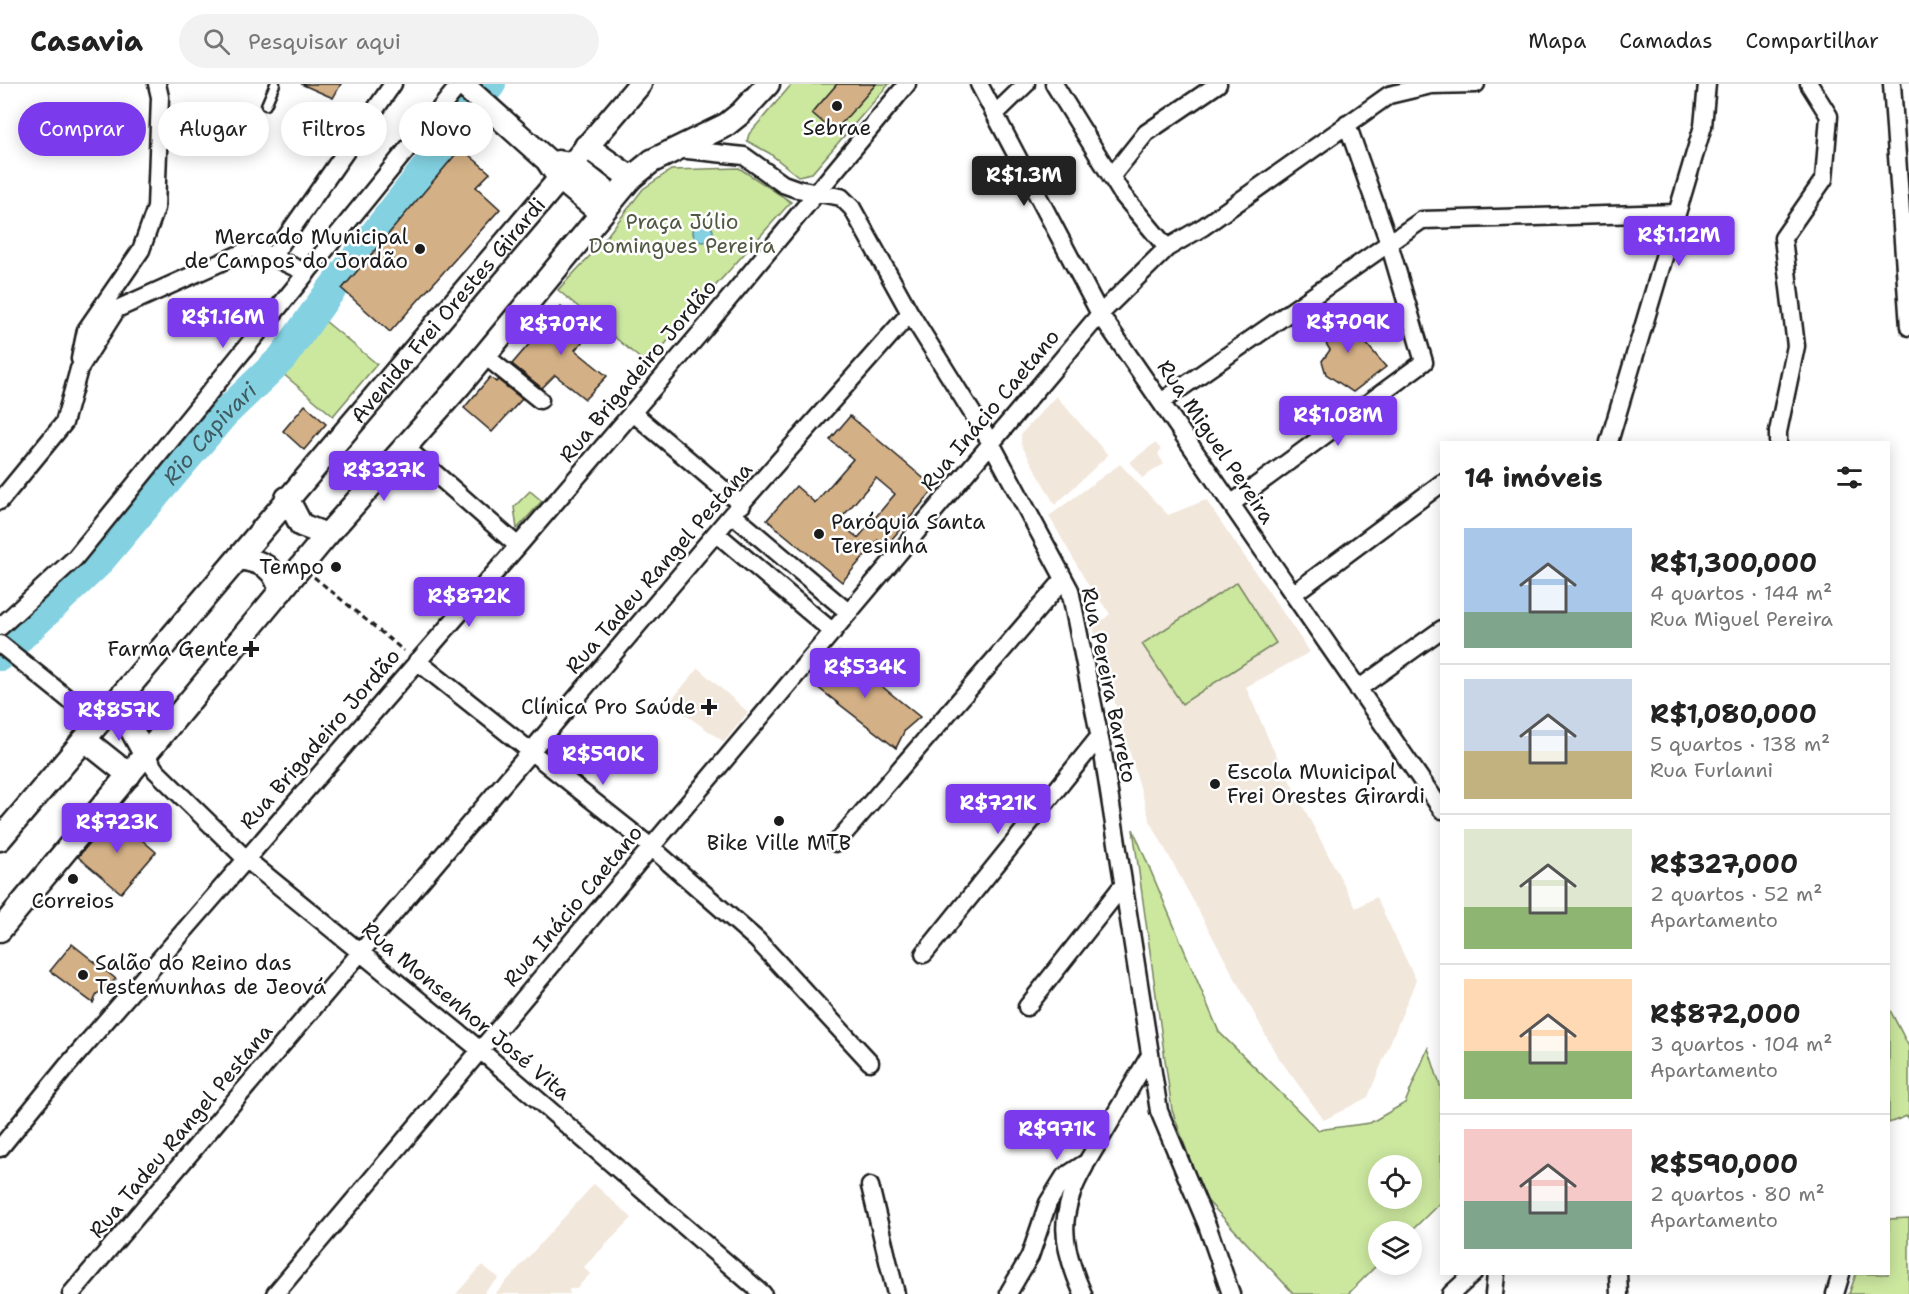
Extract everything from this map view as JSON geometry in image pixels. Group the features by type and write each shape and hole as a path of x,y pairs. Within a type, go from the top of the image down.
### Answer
{"main road":[{"name":"Avenida Frei Orestes Girardi","path":"0,840 239,558 559,167 586,146 640,84"},
{"path":"0,930 327,535 484,355 631,178 652,160 726,125 741,113 768,84"},
{"path":"464,87 607,205"},
{"path":"586,146 631,178"},
{"path":"287,498 301,525 327,535"},
{"path":"239,558 268,565 277,577 281,591"},
{"path":"117,703 146,756"},
{"path":"92,732 129,775"}],"street":[{"path":"0,501 64,423 79,369 86,330 141,250 156,208 160,97 157,84"},
{"path":"272,257 393,84"},
{"name":"Rua Brigadeiro Jordão","path":"0,1148 66,1067 518,546 907,84"},
{"name":"Rua Miguel Pereira","path":"979,84 1100,314 1440,807"},
{"path":"995,114 1026,84"},
{"path":"1054,84 1122,194 1167,248"},
{"path":"1111,177 1146,133 1218,84"},
{"name":"Rua Inácio Caetano","path":"275,1294 1100,314 1167,248 1203,227 1389,95 1430,84 1476,84"},
{"path":"1610,441 1703,126 1707,84"},
{"path":"1778,441 1796,346 1783,238 1824,179 1829,116 1809,84"},
{"path":"1892,84 1903,169 1909,327"},
{"path":"0,627 75,558 307,273 464,87"},
{"path":"1231,504 1424,362 1389,243 1347,124"},
{"name":"Rua Pereira Barreto","path":"675,148 744,156 783,184 841,197 852,208 910,313 992,443 1070,590 1099,737 1159,1111 1207,1225 1231,1294"},
{"path":"1161,402 1422,220 1677,213"},
{"path":"79,369 117,309 253,248 307,273"},
{"name":"Rua Tadeu Rangel Pestana","path":"71,1294 716,533 910,313"},
{"path":"484,355 540,400"},
{"path":"632,412 848,612"},
{"path":"405,447 518,546"},
{"path":"1293,594 1440,484"},
{"path":"716,533 833,632"},
{"path":"836,843 1064,579"},
{"path":"1358,689 1440,630"},
{"path":"0,644 27,666 92,732"},
{"path":"417,661 533,751 651,848 757,940 870,1062"},
{"path":"924,954 1099,737"},
{"name":"Rua Monsenhor José Vita","path":"146,756 156,771 246,859 480,1050 764,1294"},
{"path":"1027,1007 1123,885"},
{"path":"1083,1294 1073,1271 1063,1224 1071,1190 1150,1055"},
{"path":"1009,1292 1030,1256 1053,1194 1064,1177 1087,1162"},
{"path":"870,1186 896,1294"},
{"path":"1450,1294 1472,1275"},
{"path":"1494,1294 1496,1275"},
{"path":"1618,1275 1619,1294"},
{"path":"1835,1294 1841,1275"}],"lane":[{"path":"267,102 275,84"}],"path":[{"path":"301,567 417,661"}],"shaded area":[{"path":"1056,396 1108,455 1055,505 1021,444 1021,434"},
{"path":"1155,443 1161,449 1158,454 1164,464 1142,478 1130,462"},
{"name":"Escola Municipal Frei Orestes Girardi","path":"1120,464 1168,515 1206,500 1310,652 1246,687 1272,747 1356,908 1376,897 1416,980 1368,1097 1324,1120 1276,1054 1150,821 1093,628 1110,614 1087,583 1049,516"},
{"name":"Clínica Pro Saúde","path":"698,668 748,712 724,742 669,703"},
{"path":"594,1184 632,1218 584,1267 590,1274 576,1289 569,1289 570,1294 495,1294"},
{"path":"482,1265 499,1278 484,1292 487,1294 456,1294"}],"green space":[{"path":"792,84 889,84 812,173 798,176 769,153 747,141 749,134"},
{"name":"Praça Júlio Domingues Pereira","path":"739,168 791,202 689,315 648,365 558,290 600,245 643,189 671,170"},
{"path":"325,321 377,364 333,416 282,373"},
{"path":"530,491 542,501 517,529 514,507"},
{"path":"1237,582 1276,643 1182,704 1142,644"},
{"path":"1133,829 1219,1032 1318,1130 1370,1123 1405,1103 1428,1048 1440,1085 1440,1203 1421,1221 1368,1221 1368,1274 1348,1294 1294,1294 1203,1196 1172,1110"},
{"path":"1890,1010 1909,1047 1909,1119 1907,1116 1890,1123"},
{"path":"1909,1218 1909,1294 1849,1294 1856,1275 1890,1275 1890,1219"}],"water":[{"path":"703,222 710,225 713,232 710,239 703,242 696,239 693,232 696,225"}],"building":[{"path":"301,84 341,84 333,98"},
{"path":"837,84 876,84 834,132 812,113"},
{"name":"Mercado Municipal de Campos do Jordão","path":"454,156 470,156 490,173 476,187 500,209 390,332 342,289"},
{"path":"561,307 592,331 575,350 607,376 585,399 555,375 542,388 512,364"},
{"path":"1339,311 1386,367 1353,392 1326,374 1322,361 1330,350 1316,327"},
{"path":"490,377 496,382 498,380 522,399 492,432 464,408"},
{"path":"305,405 326,424 304,450 283,431"},
{"path":"850,416 935,488 886,546 878,540 842,582 767,520 796,486 815,503 853,459 830,440","holes":["876,478 895,494 858,538 838,522"]},
{"path":"839,652 920,717 905,730 896,748 812,683 821,668"},
{"path":"113,815 156,852 121,893 78,857"},
{"name":"Salão do Reino das Testemunhas de Jeová","path":"72,944 116,979 97,994 93,1003 50,971"}],"waterway":[{"name":"Rio Capivari","path":"0,656 97,564 223,415 282,358 328,294 491,84"}],"place":[{"name":"Sebrae","path":"837,106"},
{"name":"Mercado Municipal de Campos do Jordão","path":"420,249"},
{"name":"Paróquia Santa Teresinha","path":"819,534"},
{"name":"Tempo","path":"336,567"},
{"name":"Farma Gente","path":"251,649"},
{"name":"Clínica Pro Saúde","path":"709,707"},
{"name":"Escola Municipal Frei Orestes Girardi","path":"1215,784"},
{"name":"Bike Ville MTB","path":"779,821"},
{"name":"Correios","path":"73,879"},
{"name":"Salão do Reino das Testemunhas de Jeová","path":"83,975"}]}
